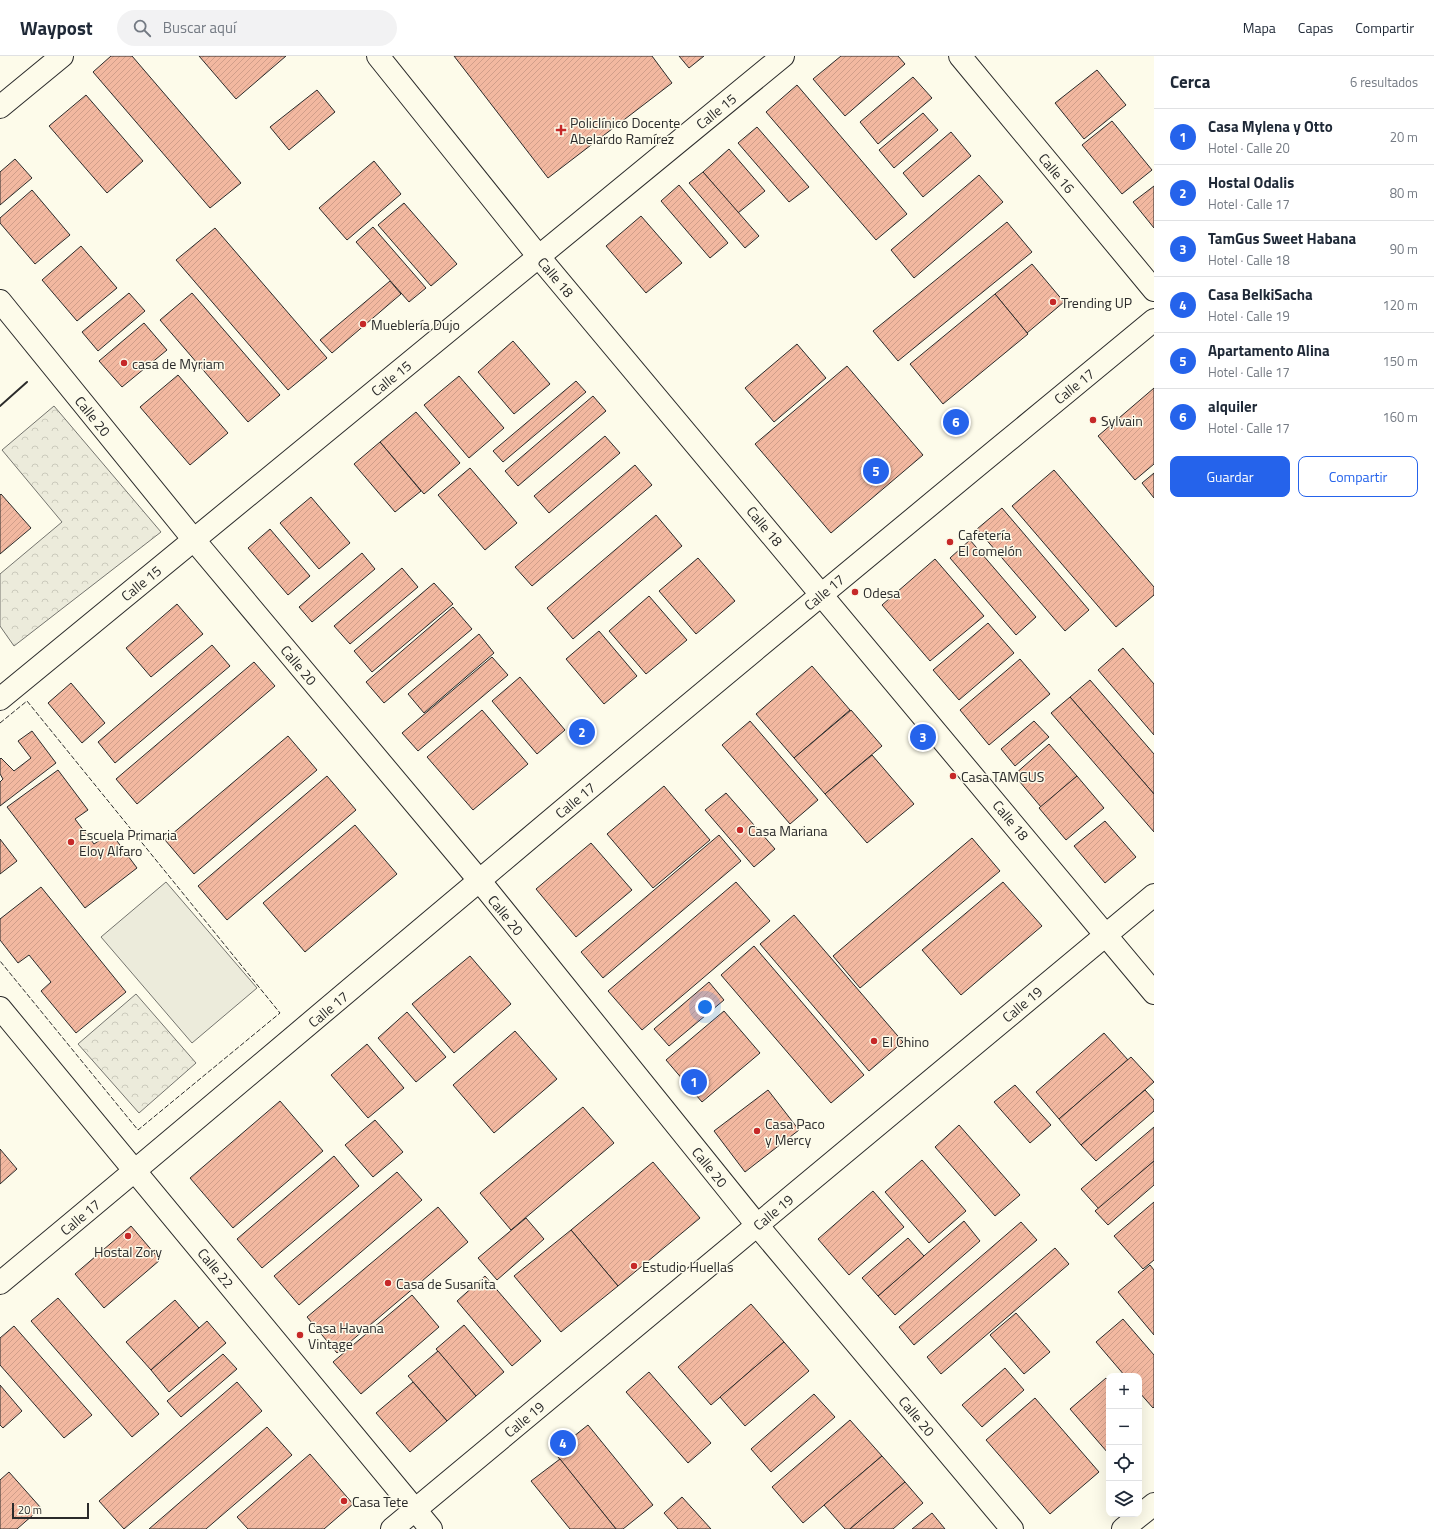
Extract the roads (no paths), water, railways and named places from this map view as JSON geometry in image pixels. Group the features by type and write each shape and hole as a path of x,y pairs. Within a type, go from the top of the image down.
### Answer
{"street":[{"path":"0,107 62,56"},
{"name":"Calle 18","path":"378,56 539,256 1154,993"},
{"name":"Calle 15","path":"0,699 783,56"},
{"name":"Calle 16","path":"960,56 1154,290"},
{"name":"Calle 20","path":"0,301 194,540 479,880 757,1225 1012,1529"},
{"name":"Calle 17","path":"0,1283 136,1172 479,880 1154,320"},
{"name":"Calle 19","path":"392,1529 1154,894"},
{"name":"Calle 22","path":"0,1008 431,1529"},
{"path":"1123,1529 1154,1504"}],"place":[{"name":"Policlínico Docente Abelardo Ramírez","path":"561,130"},
{"name":"Trending UP","path":"1053,302"},
{"name":"Mueblería Dujo","path":"363,324"},
{"name":"casa de Myriam","path":"124,363"},
{"name":"Sylvain","path":"1093,420"},
{"name":"alquiler","path":"956,422"},
{"name":"Apartamento Alina","path":"876,471"},
{"name":"Cafetería El comelón","path":"950,542"},
{"name":"Odesa","path":"855,592"},
{"name":"Hostal Odalis","path":"582,732"},
{"name":"TamGus Sweet Habana","path":"923,737"},
{"name":"Casa TAMGUS","path":"953,776"},
{"name":"Casa Mariana","path":"740,830"},
{"name":"Escuela Primaria Eloy Alfaro","path":"71,842"},
{"name":"El Chino","path":"874,1041"},
{"name":"Casa Mylena y Otto","path":"694,1082"},
{"name":"Casa Paco y Mercy","path":"757,1131"},
{"name":"Hostal Zory","path":"128,1236"},
{"name":"Estudio Huellas","path":"634,1266"},
{"name":"Casa de Susanita","path":"388,1283"},
{"name":"Casa Havana Vintage","path":"300,1335"},
{"name":"Casa BelkiSacha","path":"563,1443"},
{"name":"Casa Tete","path":"344,1501"}]}
